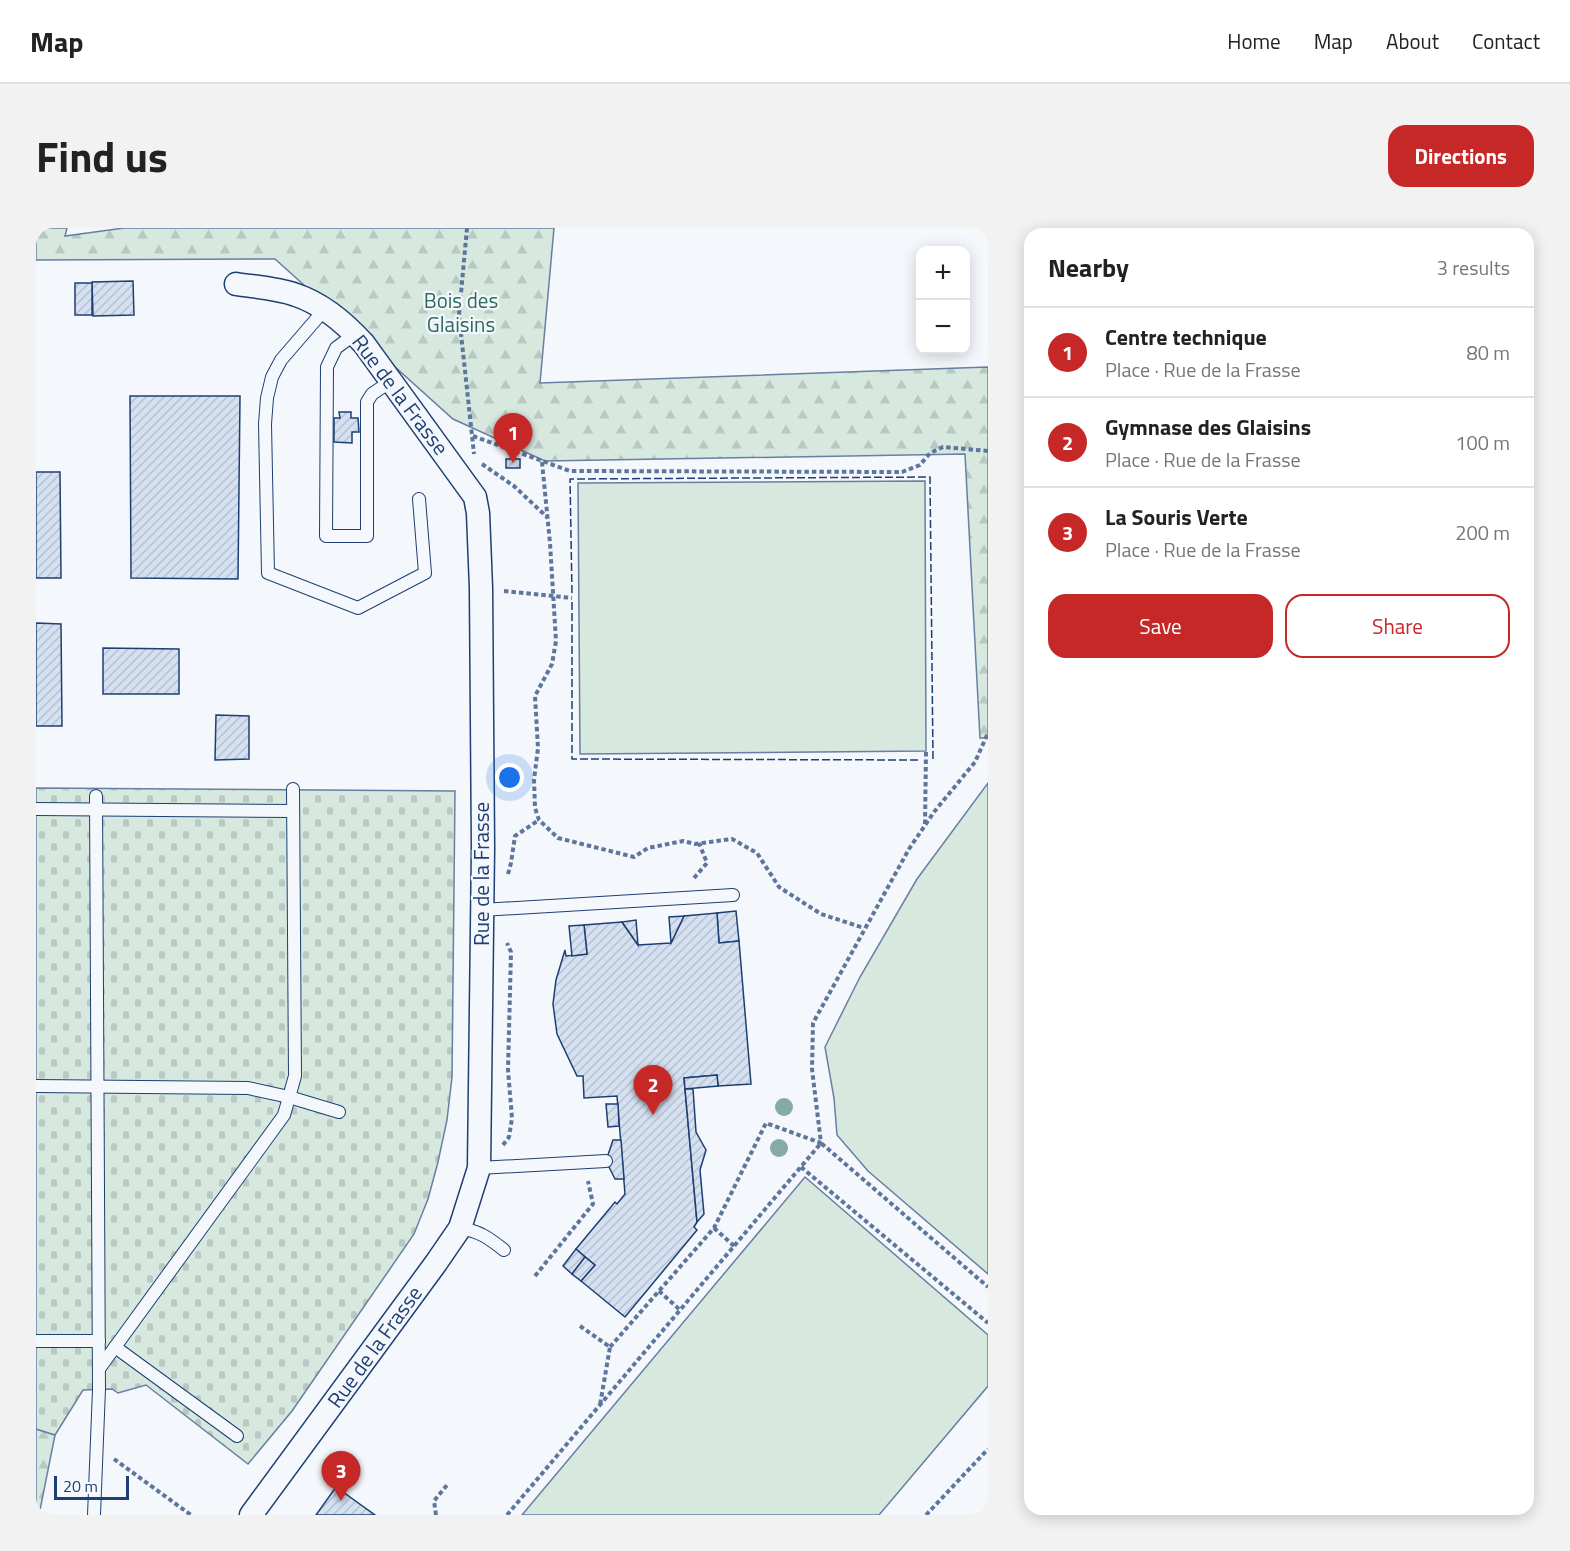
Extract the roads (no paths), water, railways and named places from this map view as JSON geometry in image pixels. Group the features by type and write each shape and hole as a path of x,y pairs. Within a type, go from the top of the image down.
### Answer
{"street":[{"name":"Rue de la Frasse","path":"236,284 295,294 325,309 355,334 475,497 478,513 481,588 482,1168 460,1228 251,1515"}],"lane":[{"path":"325,309 276,368 267,398 265,424 268,573 358,608 424,573 419,499"},
{"path":"355,334 336,348 327,367 326,536 367,536 367,402 372,394 391,381"},
{"path":"99,1369 284,1115 295,1076 293,789"},
{"path":"94,1515 99,1389 96,796"},
{"path":"36,809 293,811"},
{"path":"482,910 733,896"},
{"path":"36,1086 248,1088 339,1112"},
{"path":"482,1168 606,1161"},
{"path":"460,1228 477,1231 504,1250"},
{"path":"36,1341 99,1341"},
{"path":"115,1347 237,1436"}],"place":[{"name":"Centre technique","path":"513,463"},
{"name":"Gymnase des Glaisins","path":"653,1115"},
{"name":"La Souris Verte","path":"341,1501"}],"park label":[{"name":"Bois des Glaisins","path":"461,313"}]}
